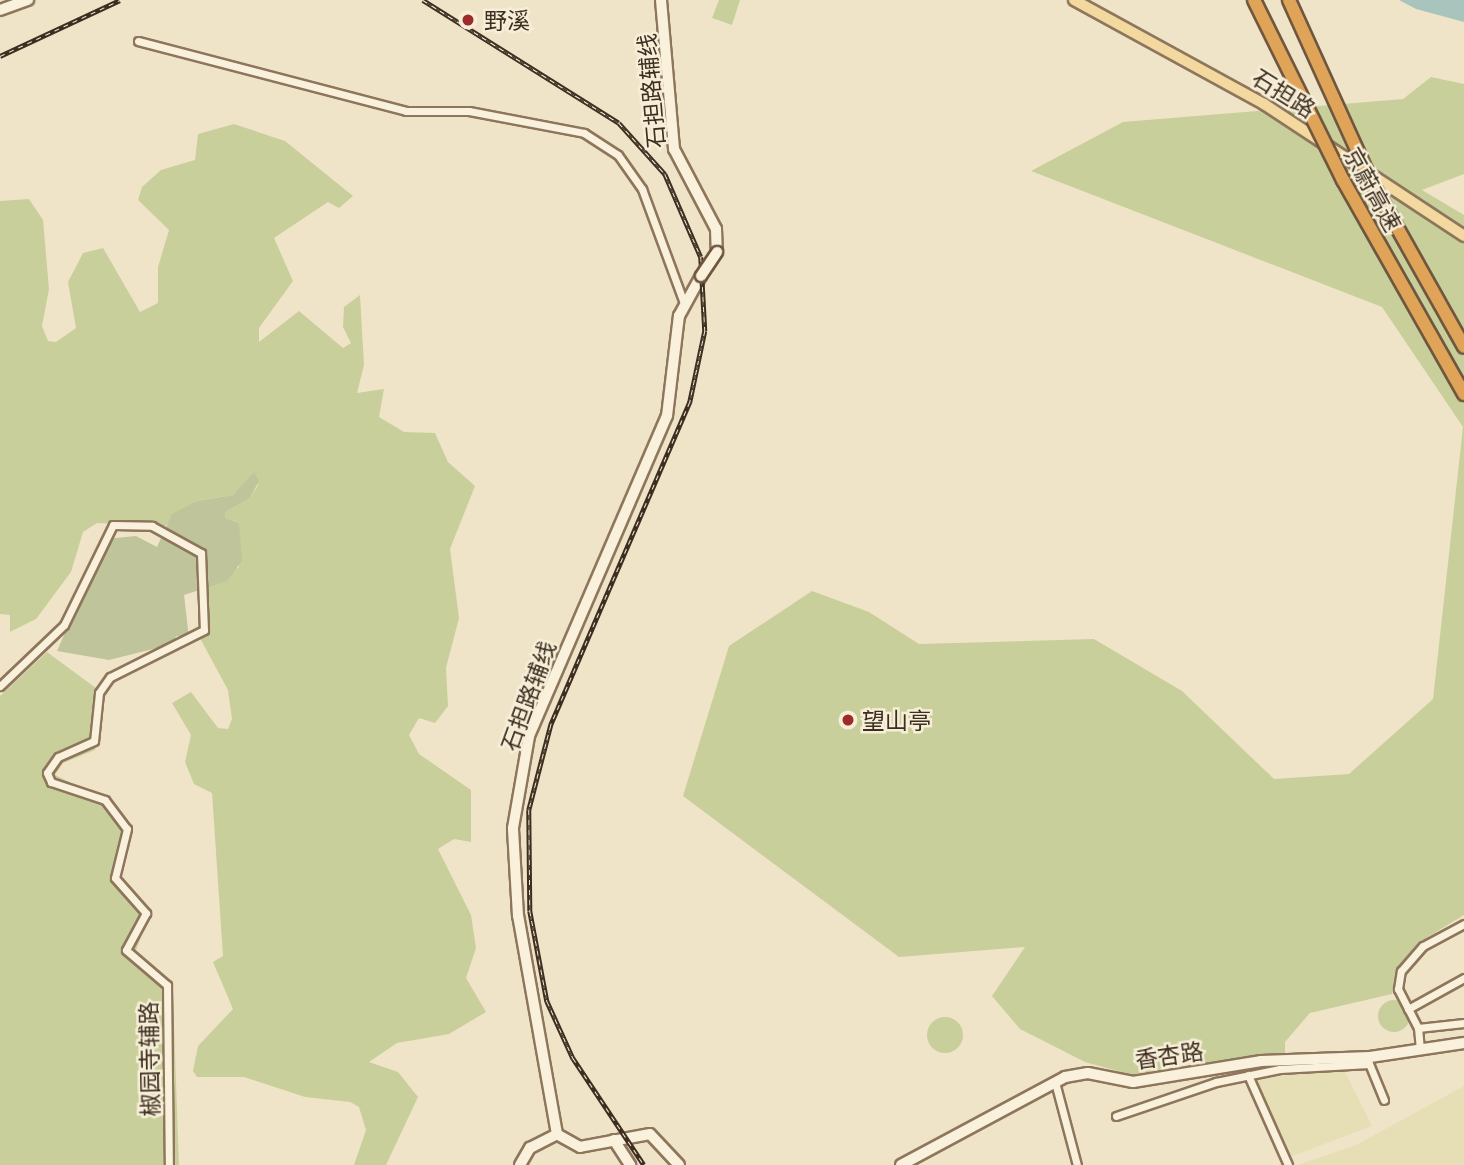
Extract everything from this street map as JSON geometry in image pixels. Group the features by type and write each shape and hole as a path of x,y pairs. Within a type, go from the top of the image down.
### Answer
{"highway":[{"name":"京蔚高速","path":"1254,0 1343,180 1464,394"},
{"name":"京蔚高速","path":"1289,0 1365,169 1464,347"}],"main road":[{"path":"0,10 28,0"},
{"name":"石担路辅线","path":"557,1134 518,916 513,828 518,787 548,687 667,416 684,303 716,252 716,229 674,149 661,0"},
{"name":"石担路","path":"1074,0 1264,104 1464,236"},
{"name":"香杏路","path":"901,1165 1055,1082 1088,1073 1133,1082 1261,1061 1368,1061 1464,1043"},
{"path":"520,1165 530,1148 557,1134 580,1147 650,1134 680,1165"},
{"path":"614,1140 630,1165"}],"street":[{"path":"138,41 406,111 469,111 584,134 618,155 642,189 684,303"},
{"name":"椒园寺辅路","path":"0,687 64,625 113,525 152,526 201,553 204,631 110,677 99,694 93,741 58,757 47,773 51,782 105,800 127,829 115,878 146,913 127,950 167,985 169,1165"},
{"path":"1420,1050 1418,1028 1398,989 1401,971 1423,946 1464,924"},
{"path":"1408,1009 1464,978"},
{"path":"1418,1028 1464,1023"},
{"path":"1116,1116 1248,1075 1368,1061 1384,1100"},
{"path":"1248,1075 1288,1165"},
{"path":"1055,1082 1077,1165"}],"shaded area":[{"path":"1344,1070 1372,1126 1290,1157 1245,1079"},
{"path":"1464,1086 1464,1165 1298,1165 1356,1145"}],"green space":[{"path":"719,0 740,0 732,25 712,18"},
{"path":"1431,77 1464,84 1464,174 1422,190 1464,215 1464,915 1418,943 1398,968 1392,994 1310,1013 1285,1042 1285,1054 1203,1063 1198,1047 1158,1057 1162,1070 1132,1075 1085,1062 1020,1029 992,996 1025,947 899,957 683,796 729,646 812,591 869,612 919,644 1094,639 1182,691 1274,779 1349,774 1433,699 1463,427 1382,307 1031,171 1123,122 1403,99"},
{"path":"234,124 285,141 353,196 339,208 328,202 274,238 293,281 259,328 259,342 299,311 343,348 351,343 343,327 344,307 360,295 364,365 357,393 384,389 379,417 404,432 435,433 448,462 475,486 450,549 459,618 446,668 448,706 435,723 419,718 409,735 419,754 471,790 471,842 454,839 438,849 471,915 476,948 466,978 486,1012 449,1034 397,1043 369,1062 398,1072 418,1097 386,1165 354,1165 366,1130 359,1107 350,1102 305,1097 244,1077 197,1077 193,1071 198,1046 233,1009 213,962 223,956 212,793 194,784 185,762 191,735 172,703 191,692 218,728 228,729 232,719 228,690 201,640 202,589 239,567 239,523 225,518 226,510 250,498 258,485 254,473 233,495 197,501 165,526 97,523 83,532 71,572 36,619 10,632 10,615 0,614 0,201 29,199 43,220 49,289 42,326 48,341 56,342 76,328 68,282 83,253 103,248 140,312 158,303 158,267 169,230 138,200 142,187 161,170 195,160 198,134"},
{"path":"254,472 259,481 250,498 226,511 225,518 239,523 242,561 227,581 184,595 189,638 176,636 173,644 109,660 57,651 106,539 136,536 157,547 172,514 197,501 233,495"},
{"path":"47,652 104,694 95,750 63,763 55,775 102,798 130,841 120,881 148,918 135,953 165,980 173,997 179,1165 0,1165 0,696"},
{"path":"1394,1000 1405,1005 1410,1016 1405,1027 1394,1032 1383,1027 1378,1016 1383,1005"},
{"path":"945,1017 958,1022 963,1035 958,1048 945,1053 932,1048 927,1035 932,1022"}],"water":[{"path":"1399,0 1464,0 1464,22 1416,9"}],"railway":[{"path":"0,56 120,0"},
{"path":"423,0 619,123 665,174 701,257 705,331 690,402 551,725 529,810 530,911 547,1001 573,1058 644,1165"}],"place":[{"name":"野溪","path":"468,20"},
{"name":"望山亭","path":"848,720"}]}
